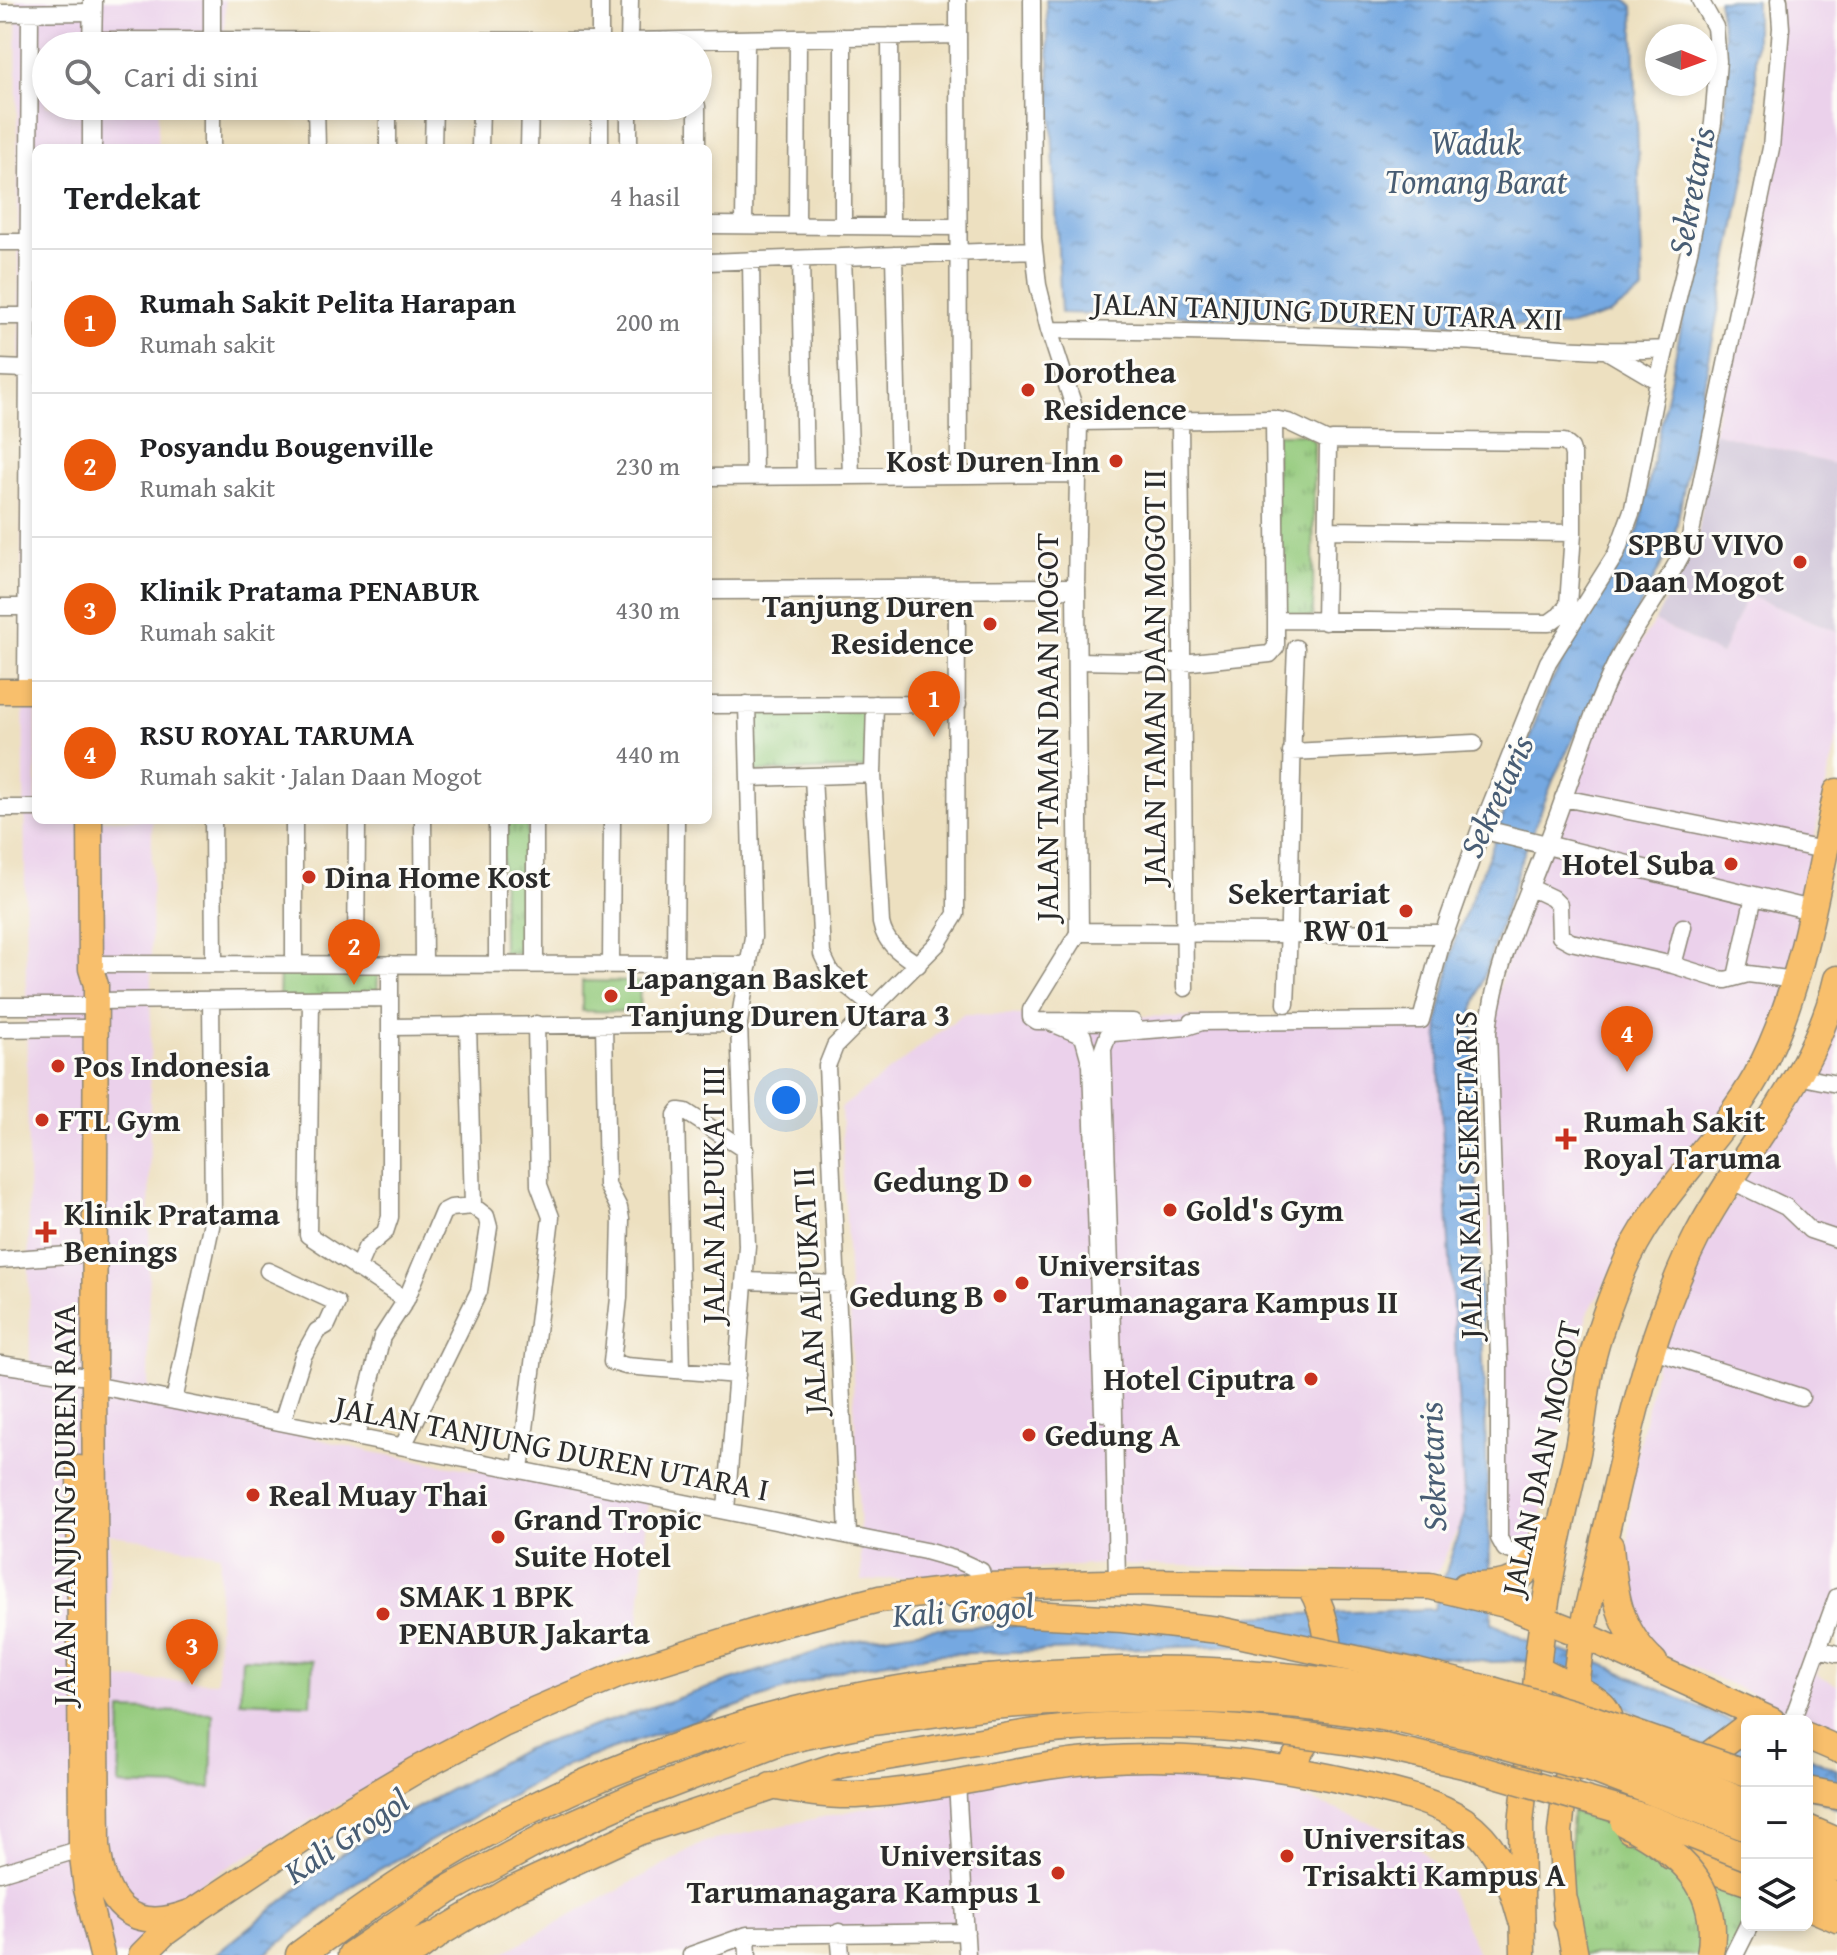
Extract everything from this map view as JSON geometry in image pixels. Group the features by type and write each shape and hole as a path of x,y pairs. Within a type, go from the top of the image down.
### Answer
{"highway":[{"name":"JALAN DAAN MOGOT","path":"1539,1647 1578,1450 1591,1363 1623,1268 1666,1196 1713,1139 1755,1077 1784,1014 1795,980 1837,792"},
{"path":"1576,1687 1580,1644 1638,1389 1650,1349 1682,1266 1730,1180 1764,1133 1797,1076 1823,1022 1837,979"},
{"path":"142,1955 196,1910 338,1816 492,1729 620,1674 777,1625 879,1599 985,1586 1111,1583 1316,1597 1435,1587 1497,1594 1524,1574 1537,1558 1574,1405 1591,1363"},
{"path":"1608,1522 1613,1579 1621,1617 1637,1647 1667,1674"},
{"path":"941,1590 997,1610 1219,1630 1456,1681 1579,1715 1741,1771"},
{"path":"1497,1594 1576,1687 1606,1708 1615,1726 1621,1794 1629,1828 1640,1846 1741,1880"},
{"path":"1288,1768 1312,1730 1327,1698 1329,1650 1316,1597"},
{"path":"1539,1647 1580,1644 1667,1674 1747,1715"},
{"path":"352,1955 448,1890 545,1837 635,1797 779,1742 1077,1671 1150,1668 1258,1673 1360,1685 1442,1703 1602,1747 1741,1801"},
{"path":"300,1955 442,1857 533,1808 641,1762 777,1716 911,1688 1101,1698 1175,1697 1300,1705 1369,1714 1506,1743 1594,1769 1741,1825"},
{"path":"411,1955 434,1937 510,1891 609,1843 771,1786 839,1765 1079,1727 1215,1727 1319,1736 1426,1756 1648,1818 1741,1855"},
{"path":"1702,1866 1676,1840 1671,1812 1687,1771 1741,1733"},
{"path":"1813,1739 1837,1749"},
{"path":"771,1786 813,1793 856,1795 957,1783 1048,1766 1134,1757 1199,1759 1288,1768 1420,1798 1454,1813 1477,1832 1498,1858 1513,1890 1521,1918"},
{"path":"1560,1791 1645,1835 1668,1850 1693,1873 1707,1897 1713,1918 1710,1955"},
{"path":"1813,1791 1837,1796"},
{"path":"1813,1832 1837,1842"},
{"path":"1813,1856 1837,1867"},
{"path":"1813,1885 1837,1896"},
{"path":"1565,1903 1575,1955"},
{"path":"1813,1909 1837,1919"},
{"path":"388,1955 434,1937"}],"main road":[{"path":"0,691 31,691"},
{"name":"JALAN TANJUNG DUREN RAYA","path":"90,824 91,967 85,984 89,1012 87,1381 78,1590 90,1847 86,1889 102,1955"},
{"name":"JALAN TANJUNG DUREN RAYA","path":"87,1381 82,1254 89,1012"},
{"path":"1523,1955 1521,1824 1539,1647"},
{"path":"1568,1955 1560,1832 1576,1687"},
{"name":"JALAN TANJUNG DUREN RAYA","path":"90,1847 107,1887 133,1916 161,1921 196,1910"}],"street":[{"path":"212,0 212,32"},
{"path":"600,0 600,32"},
{"path":"629,32 630,0"},
{"path":"958,0 959,475"},
{"name":"JALAN TAMAN DAAN MOGOT","path":"1032,0 1034,250 1038,285 1049,330 1079,422 1076,588 1079,932 1031,1010 1039,1020"},
{"path":"1039,1020 1421,1020 1444,934 1486,831 1548,662 1623,540 1636,495 1658,381 1695,220 1716,99 1718,61 1715,27 1700,0"},
{"name":"JALAN KALI SEKRETARIS","path":"1537,1558 1505,1549 1499,1538 1499,1359 1488,1032 1500,969 1511,932 1599,701 1617,661 1678,566 1690,537 1771,148 1781,28 1779,0"},
{"path":"0,13 93,6 92,32"},
{"path":"30,13 28,242 31,316 26,369 25,607 31,691"},
{"path":"712,42 958,35"},
{"path":"890,36 891,226"},
{"path":"843,37 843,226"},
{"path":"797,225 798,38"},
{"path":"744,225 746,39"},
{"path":"92,120 92,144"},
{"path":"212,120 212,144"},
{"path":"316,120 317,144"},
{"path":"388,120 388,144"},
{"path":"433,144 434,120"},
{"path":"480,144 481,120"},
{"path":"529,144 530,120"},
{"path":"600,120 600,144"},
{"path":"629,120 629,144"},
{"path":"697,120 697,144"},
{"path":"712,225 958,227"},
{"path":"0,242 28,242"},
{"path":"712,262 1034,250"},
{"path":"894,255 899,476"},
{"path":"843,257 851,476"},
{"path":"801,259 805,476"},
{"path":"751,260 754,476"},
{"path":"0,316 31,316"},
{"name":"JALAN TANJUNG DUREN UTARA XII","path":"1049,330 1247,332 1606,350 1665,349"},
{"name":"JALAN TANJUNG DUREN UTARA XII","path":"1606,350 1658,381"},
{"path":"0,368 26,369"},
{"path":"1079,422 1274,419 1331,441 1564,442 1571,448 1573,533 1568,605 1549,623 1276,620"},
{"path":"1077,661 1182,663 1262,656 1270,654 1276,647 1274,419"},
{"name":"JALAN TAMAN DAAN MOGOT II","path":"1180,420 1185,988"},
{"path":"1325,622 1331,441"},
{"path":"712,477 1078,474"},
{"path":"1326,530 1573,533"},
{"path":"712,590 1076,588"},
{"path":"813,776 822,954 831,973 874,1008 946,933 956,914 957,589"},
{"path":"0,607 25,607"},
{"path":"1286,1004 1296,648"},
{"name":"JALAN ALPUKAT III","path":"726,1510 746,1281 745,1150 739,1023 753,937 747,704"},
{"path":"875,704 873,774 884,935 889,943 918,965"},
{"path":"712,705 958,704"},
{"path":"1291,752 1474,743"},
{"path":"749,778 873,774"},
{"path":"1563,798 1752,842 1824,850"},
{"path":"0,808 32,808"},
{"path":"213,824 214,964"},
{"path":"294,824 294,964"},
{"path":"356,964 357,824"},
{"path":"423,824 424,964"},
{"path":"497,824 497,964"},
{"path":"535,824 535,964"},
{"path":"611,964 612,824"},
{"path":"675,964 676,824"},
{"path":"1486,831 1811,910"},
{"path":"1529,887 1552,898 1559,905 1560,936 1571,942 1673,965 1718,979 1748,974 1795,980"},
{"path":"1736,977 1754,896"},
{"path":"1673,965 1683,927"},
{"path":"1079,932 1444,934"},
{"path":"91,967 214,964 749,965"},
{"path":"357,1269 366,1248 380,1238 389,1225 390,964"},
{"path":"0,1029 89,1012 211,1000 390,998"},
{"path":"311,999 308,1235 406,1300"},
{"path":"174,1401 213,1217 211,1000"},
{"path":"0,1006 89,1012"},
{"name":"JALAN ALPUKAT II","path":"848,1535 826,1082 829,1055 874,1008"},
{"path":"1039,1020 1083,1036 1091,1065 1108,1363"},
{"path":"1111,1583 1105,1040 1113,1033 1186,1027 1202,1022"},
{"path":"390,1027 739,1023"},
{"path":"520,1470 551,1217 539,1185 536,1024"},
{"path":"604,1024 607,1185 621,1219 618,1307 612,1362 617,1365 737,1375"},
{"path":"468,1025 473,1206"},
{"path":"1797,1076 1837,1084"},
{"path":"682,1371 676,1115 679,1111 686,1112 745,1150"},
{"path":"1730,1180 1786,1207 1810,1230 1837,1239"},
{"path":"356,1437 382,1337 406,1300 443,1212 473,1206 489,1220 479,1291 403,1446"},
{"path":"0,1260 82,1254"},
{"path":"268,1271 337,1303 327,1325 318,1330 303,1356 282,1422"},
{"path":"746,1281 838,1284"},
{"path":"1650,1349 1801,1397"},
{"name":"JALAN TANJUNG DUREN UTARA I","path":"0,1364 848,1535 957,1560 981,1571 985,1586"},
{"path":"1794,1715 1837,1597"},
{"path":"1820,1649 1837,1654"},
{"path":"957,1783 967,1955"},
{"path":"0,1873 90,1847"},
{"path":"1734,1955 1746,1931"},
{"path":"839,1932 841,1955"},
{"path":"691,1955 747,1935 966,1932"},
{"path":"747,1935 748,1955"}],"shaded area":[{"path":"16,0 225,0 225,32 32,32 32,120 158,120 158,144 32,144 32,824 152,824 148,1398 372,1452 648,1501 637,1651 481,1724 200,1883 125,1955 0,1955 0,1365 30,1365","holes":["109,1534 220,1554 217,1682 109,1679"]},
{"path":"1780,0 1837,0 1837,465 1713,432 1773,162"},
{"path":"1713,432 1837,465 1837,631 1747,595 1721,655 1655,621 1698,534"},
{"path":"1747,595 1837,631 1837,736 1800,902 1792,1007 1738,1091 1645,1212 1587,1315 1533,1553 1502,1546 1483,1064 1503,971 1602,698 1655,621 1721,655"},
{"path":"963,1014 1438,1020 1465,1513 1438,1572 1104,1564 862,1581 841,1108"},
{"path":"1837,1018 1837,1607 1816,1675 1837,1685 1837,1732 1813,1721 1813,1715 1799,1715 1654,1650 1626,1581 1633,1472 1667,1315"},
{"path":"1163,1765 1234,1779 1316,1802 1410,1837 1442,1874 1479,1955 964,1955 962,1927 808,1936 742,1955 499,1955 705,1842 1040,1771"}],"green space":[{"path":"1276,434 1308,434 1314,442 1313,617 1273,617"},
{"path":"755,709 872,710 871,768 756,772"},
{"path":"502,824 527,824 528,953 503,953"},
{"path":"280,969 378,970 377,1002 279,1001"},
{"name":"Lapangan Basket Tanjung Duren Utara 3","path":"582,981 640,982 639,1012 582,1011"},
{"path":"242,1658 313,1661 311,1704 240,1701"},
{"path":"121,1710 213,1713 211,1788 119,1785"},
{"path":"1572,1811 1741,1878 1741,1931 1745,1931 1738,1955 1567,1955"}],"water":[{"name":"Waduk Tomang Barat","path":"1046,0 1626,0 1633,6 1643,291 1609,314 1571,326 1061,313"},
{"path":"1718,0 1756,0 1756,118 1674,539 1556,773 1521,861 1473,1011 1492,1623 1523,1639 1605,1665 1741,1726 1741,1764 1638,1716 1599,1687 1525,1661 1489,1662 1340,1646 1250,1645 939,1654 849,1668 567,1765 355,1883 265,1955 215,1955 340,1855 392,1821 525,1749 846,1642 936,1628 1434,1609 1465,1513 1438,1020 1455,940 1493,845 1546,691 1639,529 1726,113 1724,35"},
{"path":"1813,1759 1837,1770 1837,1809 1813,1798"}],"place":[{"name":"Dorothea Residence","path":"1028,390"},
{"name":"Kost Duren Inn","path":"1116,461"},
{"name":"SPBU VIVO Daan Mogot","path":"1800,562"},
{"name":"Tanjung Duren Residence","path":"990,624"},
{"name":"Rumah Sakit Pelita Harapan","path":"934,737"},
{"name":"Hotel Suba","path":"1731,864"},
{"name":"Dina Home Kost","path":"309,877"},
{"name":"Sekertariat RW 01","path":"1406,911"},
{"name":"Posyandu Bougenville","path":"354,985"},
{"name":"Lapangan Basket Tanjung Duren Utara 3","path":"611,996"},
{"name":"Pos Indonesia","path":"58,1066"},
{"name":"RSU ROYAL TARUMA","path":"1627,1072"},
{"name":"FTL Gym","path":"42,1120"},
{"name":"Rumah Sakit Royal Taruma","path":"1566,1139"},
{"name":"Gedung D","path":"1025,1181"},
{"name":"Gold's Gym","path":"1170,1210"},
{"name":"Klinik Pratama Benings","path":"46,1232"},
{"name":"Universitas Tarumanagara Kampus II","path":"1022,1283"},
{"name":"Gedung B","path":"1000,1296"},
{"name":"Hotel Ciputra","path":"1311,1379"},
{"name":"Gedung A","path":"1029,1435"},
{"name":"Real Muay Thai","path":"253,1495"},
{"name":"Grand Tropic Suite Hotel","path":"498,1537"},
{"name":"SMAK 1 BPK PENABUR Jakarta","path":"383,1614"},
{"name":"Klinik Pratama PENABUR","path":"192,1685"},
{"name":"Universitas Trisakti Kampus A","path":"1287,1856"},
{"name":"Universitas Tarumanagara Kampus 1","path":"1058,1873"}],"water label":[{"name":"Sekretaris","path":"1691,191"},
{"name":"Sekretaris","path":"1496,796"},
{"name":"Sekretaris","path":"1432,1467"},
{"name":"Kali Grogol","path":"963,1610"},
{"name":"Kali Grogol","path":"346,1836"}]}
